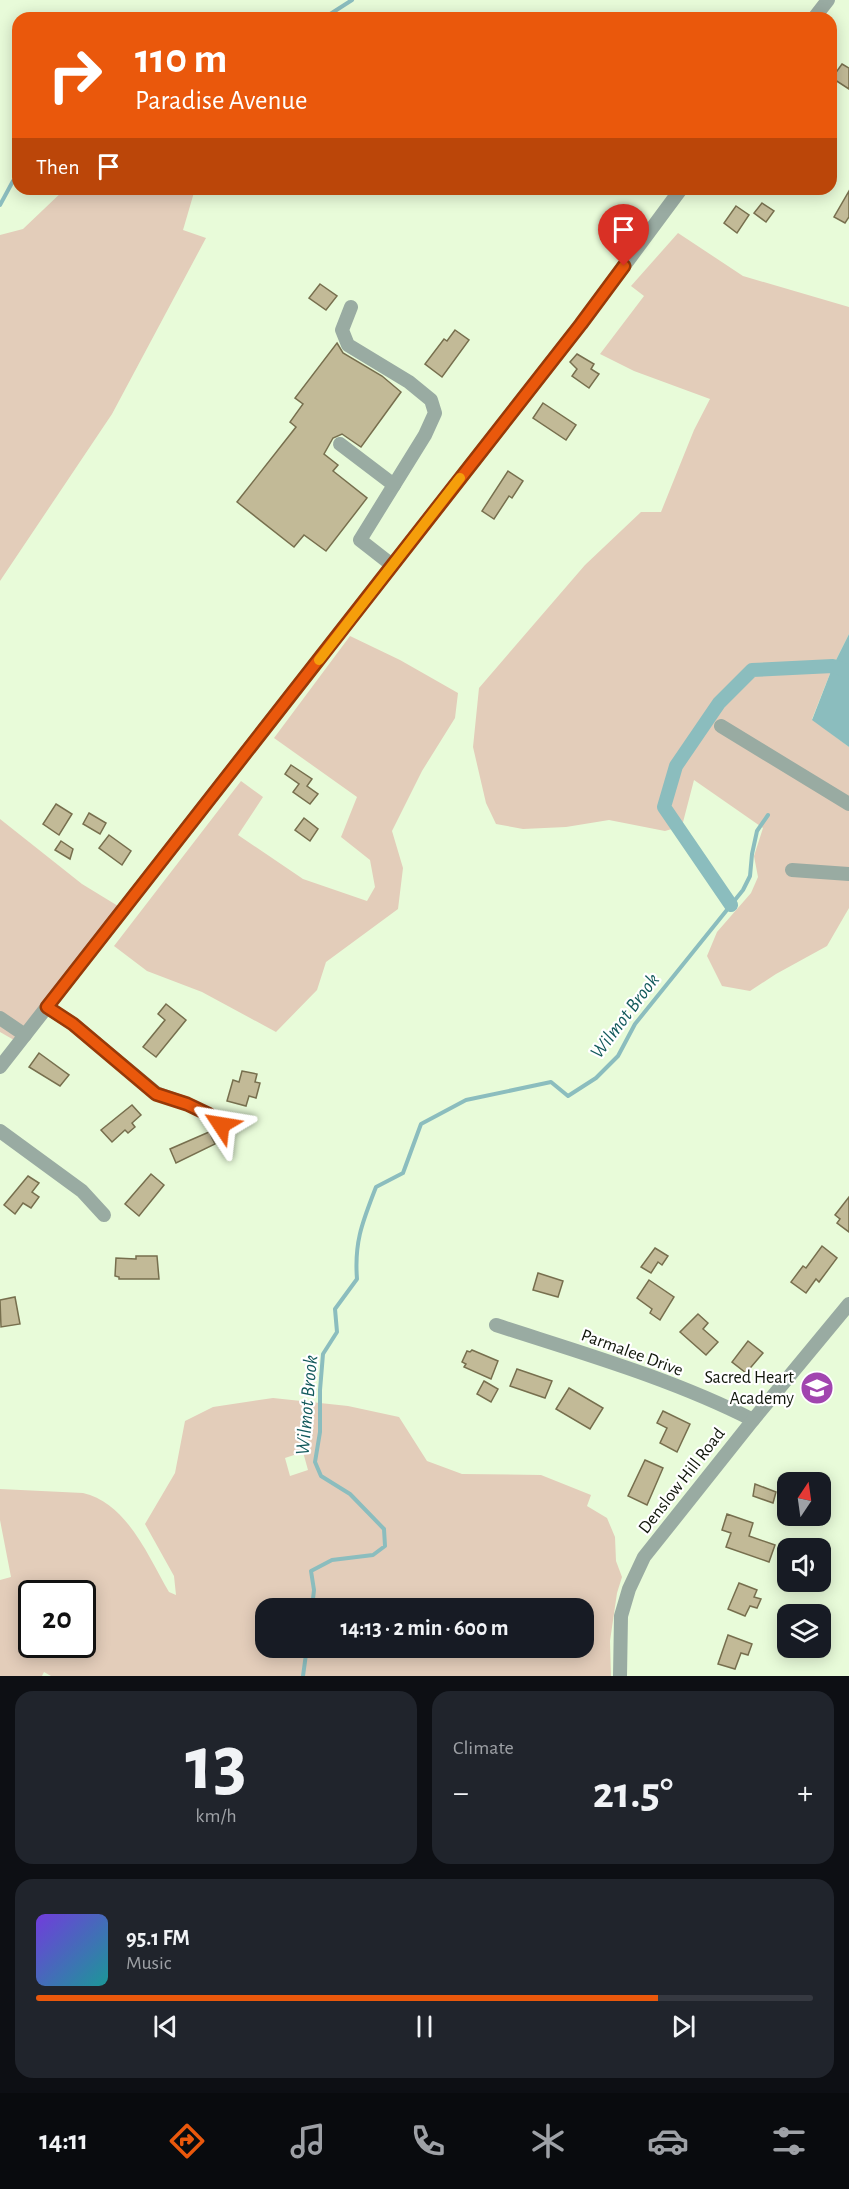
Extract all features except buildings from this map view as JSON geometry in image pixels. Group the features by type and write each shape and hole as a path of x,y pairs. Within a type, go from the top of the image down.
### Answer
{"street":[{"path":"819,12 828,0"},
{"path":"0,1067 581,324 677,195"},
{"path":"351,307 342,330 348,345 409,382 431,400 435,413 425,435 360,540 392,566"},
{"path":"340,444 394,485"},
{"path":"721,726 849,804"},
{"path":"792,870 849,874"},
{"path":"47,1007 73,1024 156,1094 208,1114 221,1125"},
{"path":"0,1018 25,1035"},
{"path":"0,1131 82,1191 104,1215"},
{"name":"Denslow Hill Road","path":"620,1676 621,1616 629,1589 644,1557 849,1304"},
{"name":"Parmalee Drive","path":"496,1325 593,1357 719,1403 753,1420"}],"shaded area":[{"path":"59,195 193,195 183,230 206,238 112,414 0,581 0,235 23,229"},
{"path":"678,233 743,276 849,307 849,634 833,666 812,719 849,747 849,908 827,946 750,991 722,986 707,956 717,932 751,893 758,877 754,856 763,828 694,780 682,826 665,831 609,820 566,827 523,829 496,824 486,803 473,747 479,688 585,565 641,512 661,512 694,430 710,399 634,371 600,354 644,296 631,286"},
{"path":"350,636 400,660 458,693 455,718 422,771 392,831 403,868 398,909 326,962 317,990 276,1032 202,992 147,971 114,946 241,781 263,797 238,835 303,879 367,901 375,887 370,860 341,837 357,797 274,738"},
{"path":"0,819 82,884 118,906 14,1040 0,1032"},
{"path":"273,1398 348,1406 399,1417 427,1461 462,1474 541,1475 591,1495 587,1506 607,1518 615,1537 616,1561 622,1577 617,1593 610,1641 611,1676 51,1676 44,1672 42,1676 0,1676 0,1580 11,1577 0,1520 0,1489 83,1493 98,1499 124,1519 144,1547 169,1592 176,1595 174,1576 145,1524 175,1473 185,1421 213,1407","holes":["303,1452 308,1470 290,1476 285,1458"]}],"water":[{"path":"849,634 849,747 812,720 833,666"}],"waterway":[{"path":"333,12 352,0"},
{"path":"0,205 12,183"},
{"path":"731,905 664,807 676,766 719,703 752,670 833,666 849,672"},
{"name":"Wilmot Brook","path":"313,1598 311,1571 332,1560 373,1555 385,1546 384,1529 350,1494 321,1476 315,1462 320,1432 323,1354 337,1332 335,1309 357,1279 358,1242 376,1187 403,1173 421,1124 466,1100 551,1082 568,1096 596,1078 618,1056 635,1024 743,890 750,876 757,831 768,815"},
{"name":"Wilmot Brook","path":"303,1676 305,1658"}],"slow traffic":[{"path":"319,660 460,478"}],"place":[{"name":"Sacred Heart Academy","path":"817,1388"}],"route":[{"path":"221,1125 208,1114 156,1094 73,1024 47,1007 624,266"}]}
